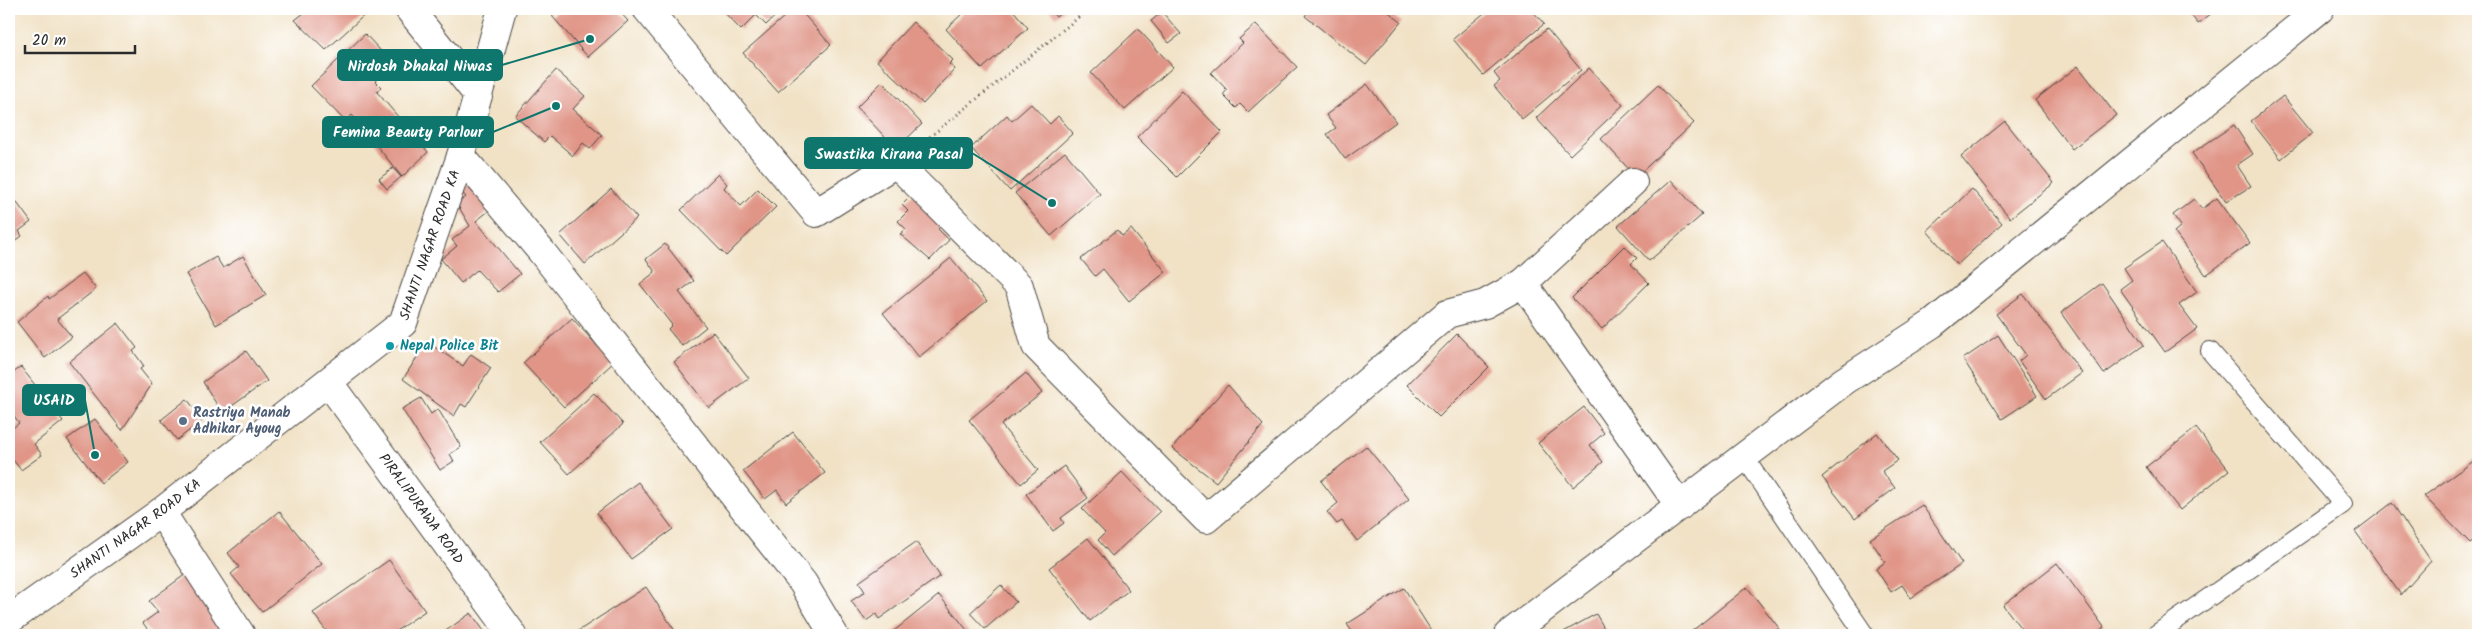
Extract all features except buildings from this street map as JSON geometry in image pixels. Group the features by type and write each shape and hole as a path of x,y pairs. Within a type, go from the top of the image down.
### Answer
{"street":[{"path":"409,9 478,95"},
{"name":"SHANTI NAGAR ROAD KA","path":"9,620 161,512 329,383 403,323 461,156 502,9"},
{"path":"647,9 816,213 896,163 1019,286 1036,346 1206,519 1447,314 1485,304 1523,283 1633,182"},
{"path":"1508,635 1844,381 1932,324 2320,9"},
{"path":"461,156 547,259 797,575 834,635"},
{"path":"1523,283 1680,506"},
{"name":"PIRALIPURAWA ROAD","path":"329,383 513,635"},
{"path":"161,512 241,635"}],"lane":[{"path":"2155,635 2343,504 2210,351"},
{"path":"1744,457 1866,635"}],"path":[{"path":"896,163 1089,9"}],"place":[{"name":"Nirdosh Dhakal Niwas","path":"590,39"},
{"name":"Femina Beauty Parlour","path":"556,106"},
{"name":"Swastika Kirana Pasal","path":"1052,203"},
{"name":"Nepal Police Bit","path":"390,346"},
{"name":"Rastriya Manab Adhikar Ayoug","path":"183,421"},
{"name":"USAID","path":"95,455"}]}
